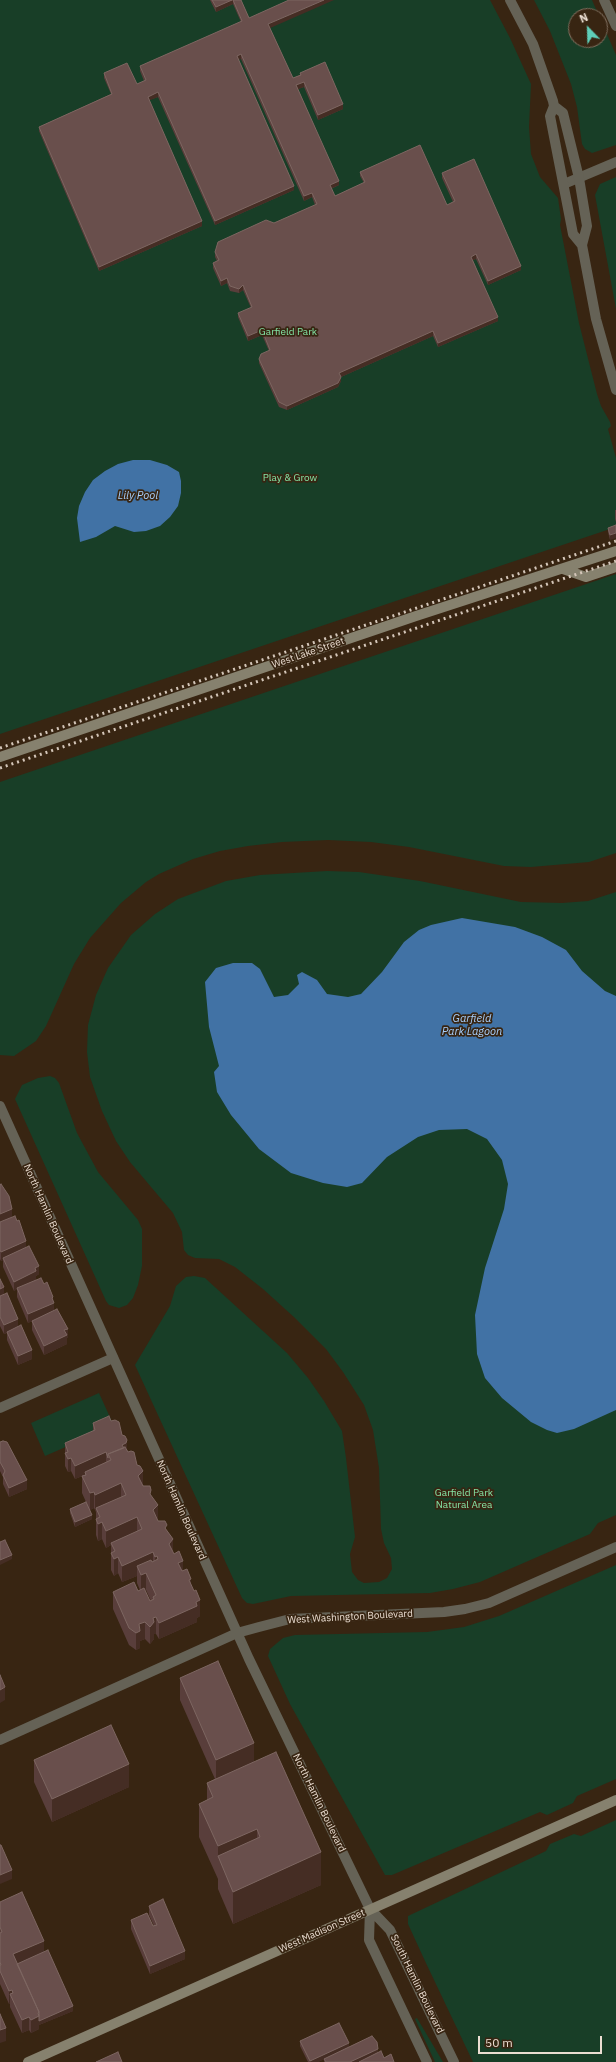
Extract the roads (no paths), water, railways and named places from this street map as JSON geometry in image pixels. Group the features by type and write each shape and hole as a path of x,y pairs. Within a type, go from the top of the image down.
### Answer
{"main road":[{"name":"West Lake Street","path":"0,757 408,619 616,551"},
{"path":"563,569 586,577 616,567"},
{"name":"West Madison Street","path":"28,2062 616,1800"}],"street":[{"path":"510,0 533,44 554,106 550,116 573,234 582,245"},
{"path":"604,0 616,26"},
{"path":"554,106 563,112 579,178 587,226 582,245 596,319 616,390"},
{"path":"564,184 616,162"},
{"name":"North Hamlin Boulevard","path":"0,1106 237,1633 370,1910"},
{"path":"0,1408 113,1358"},
{"name":"West Washington Boulevard","path":"0,1740 237,1633 290,1619 437,1613 465,1609 489,1603 616,1547"},
{"path":"370,1910 369,1940 427,2062"},
{"name":"South Hamlin Boulevard","path":"370,1910 390,1930 454,2062"}],"water":[{"name":"Lily Pool","path":"133,460 150,460 167,465 179,472 181,493 178,506 170,517 160,526 146,531 134,532 115,526 96,537 80,542 77,518 79,506 85,492 93,480 105,471 118,464"},
{"name":"Garfield Park Lagoon","path":"462,918 515,927 542,937 566,950 582,971 605,991 616,996 616,1410 574,1429 557,1433 531,1422 502,1398 485,1378 477,1354 475,1315 485,1268 504,1209 508,1184 502,1160 487,1139 467,1129 439,1130 418,1137 387,1157 362,1183 347,1187 323,1183 291,1173 259,1149 231,1115 217,1092 214,1072 219,1066 209,1027 205,982 216,968 233,963 252,963 260,969 274,997 288,995 299,984 297,975 302,972 317,980 327,994 348,997 361,994 382,972 404,942 419,930 431,925"}],"railway":[{"path":"0,748 616,541"},
{"path":"0,768 616,561"}],"park label":[{"name":"Garfield Park","path":"288,332"},
{"name":"Play & Grow","path":"290,478"},
{"name":"Garfield Park Natural Area","path":"464,1498"}]}
